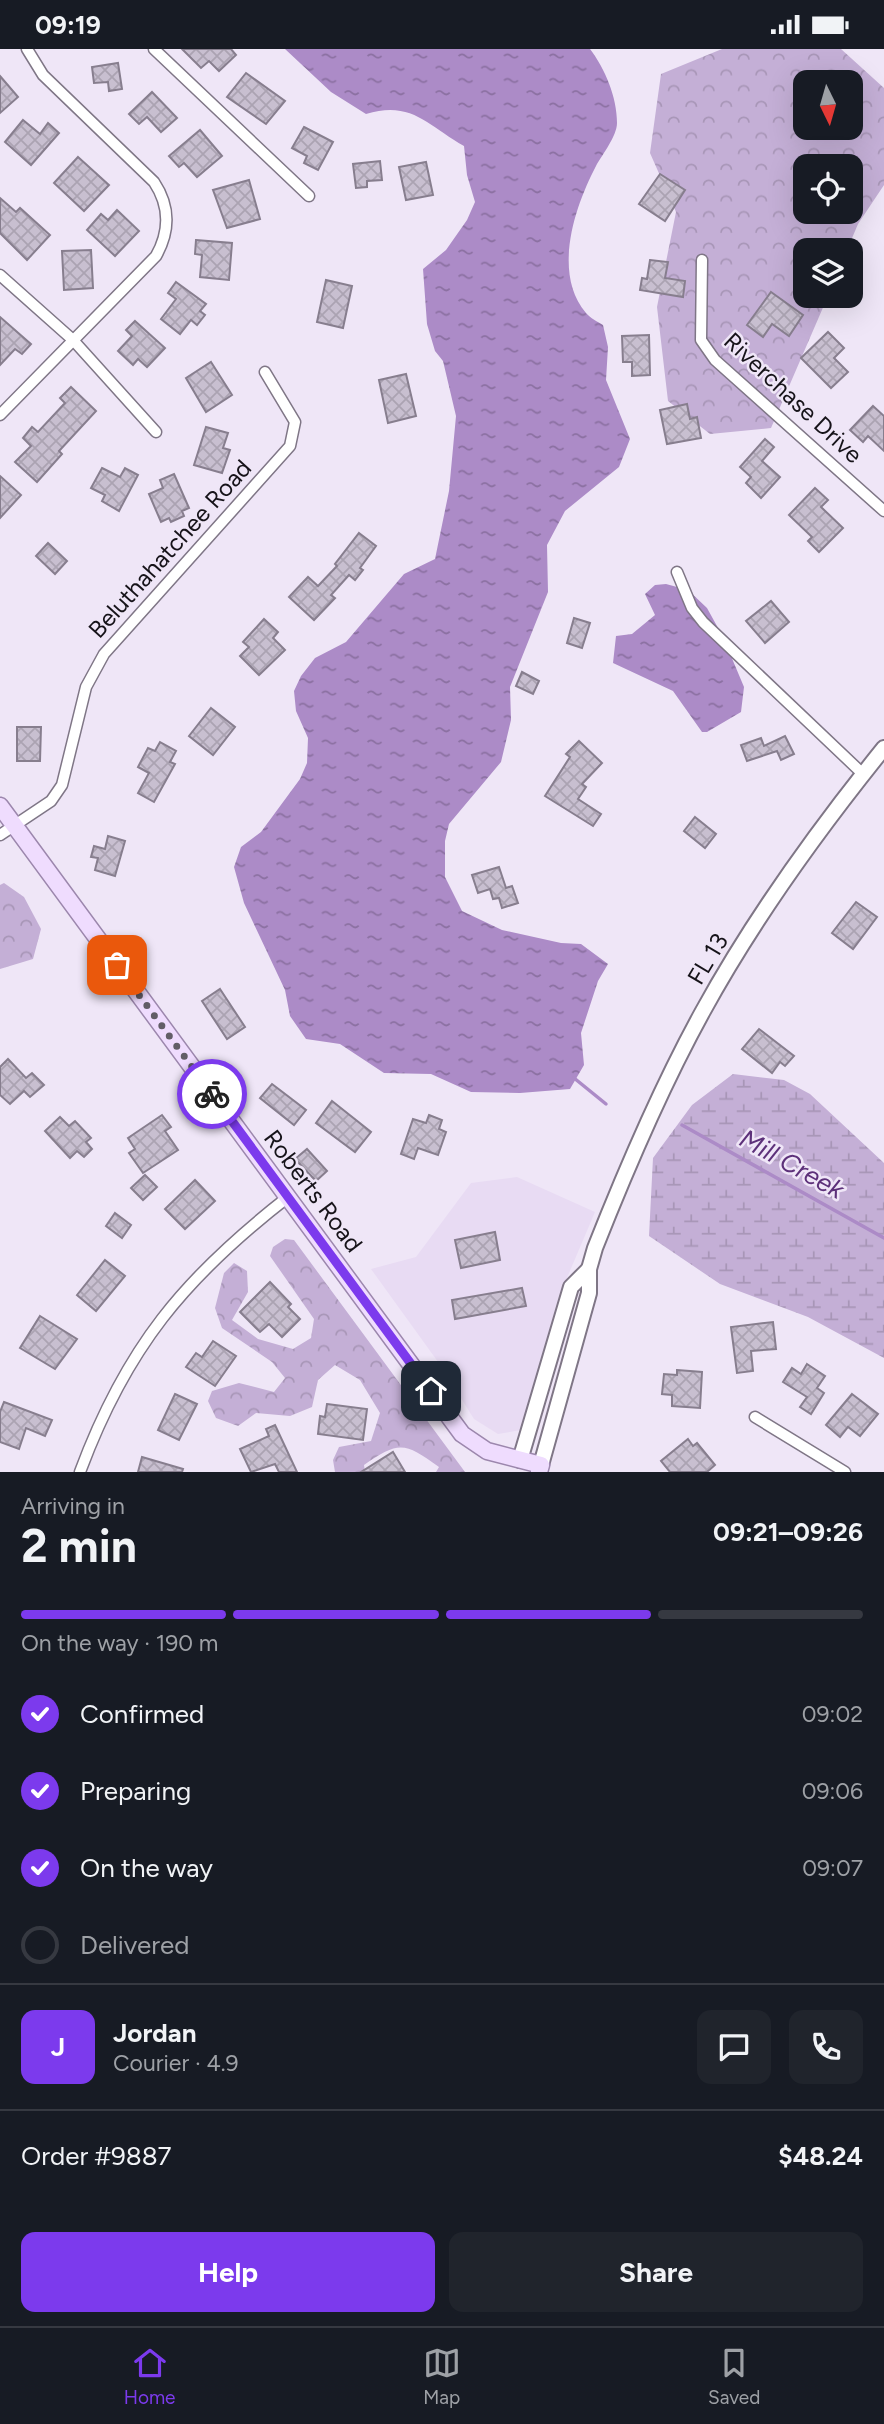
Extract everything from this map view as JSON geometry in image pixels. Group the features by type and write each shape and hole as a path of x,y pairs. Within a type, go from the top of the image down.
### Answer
{"main road":[{"name":"FL 13","path":"589,1269 608,1215 667,1080 704,1010 786,879 884,748"},
{"name":"Roberts Road","path":"0,806 462,1434 487,1451 519,1466 540,1468"},
{"path":"519,1466 571,1287 589,1269"},
{"path":"540,1468 589,1293 589,1269"}],"street":[{"path":"0,415 156,256 166,233 164,203 154,182 43,75 27,49"},
{"path":"155,49 309,196"},
{"name":"Riverchase Drive","path":"702,260 701,340 715,360 884,511"},
{"path":"0,275 73,340 156,432"},
{"name":"Beluthahatchee Road","path":"0,835 51,801 62,785 86,687 104,654 290,446 295,422 265,372"},
{"path":"677,572 692,608 703,622 863,774"},
{"path":"80,1472 114,1389 168,1308 225,1248 288,1197"},
{"path":"755,1417 845,1472"}],"shaded area":[{"path":"517,1177 595,1212 558,1299 521,1430 498,1434 474,1419 441,1366 371,1269 416,1257 471,1183"}],"green space":[{"path":"722,49 841,49 884,88 884,185 863,216 863,154 793,154 793,224 858,224 852,238 793,238 793,308 823,308 771,428 710,434 668,401 657,307 676,212 650,153 661,74"},
{"path":"4,883 24,897 41,929 33,959 0,969 0,885"},
{"path":"733,1074 784,1080 810,1094 884,1163 884,1358 808,1317 720,1284 649,1236 653,1158 692,1105"},
{"path":"285,1239 294,1240 465,1472 436,1472 439,1467 418,1453 410,1449 395,1448 364,1465 365,1472 335,1472 333,1460 339,1447 371,1441 380,1413 360,1380 335,1365 318,1380 312,1407 290,1416 256,1413 238,1426 216,1418 208,1401 212,1391 239,1383 274,1392 285,1378 272,1362 222,1328 215,1308 224,1273 234,1263 247,1271 248,1292 232,1320 258,1339 293,1349 311,1338 314,1319 270,1256 273,1247"}],"water":[{"path":"285,49 590,49 601,65 612,93 616,128 581,200 570,239 570,279 576,297 588,315 603,325 608,347 606,380 630,439 619,467 565,511 547,545 548,592 510,687 511,720 501,762 449,824 445,841 445,877 462,911 502,930 561,943 581,944 608,964 598,981 581,1033 584,1065 570,1089 520,1093 471,1092 431,1074 384,1073 340,1044 306,1039 290,1016 285,990 244,903 234,867 241,847 261,832 300,779 307,763 308,738 296,711 294,691 301,676 315,658 346,642 404,574 435,559 449,491 456,416 443,361 435,351 427,324 423,269 446,250 467,220 475,202 467,175 464,146 419,117 408,113 396,110 366,114 331,92"},
{"path":"666,584 688,590 707,608 723,637 744,687 741,712 707,732 702,732 673,691 613,663 616,636 632,634 655,615 645,594 655,585"}],"building":[{"path":"182,49 231,49 236,55 219,71 209,61 201,68"},
{"path":"118,63 122,89 109,91 108,82 94,83 92,67"},
{"path":"246,73 285,101 266,124 227,97"},
{"path":"0,76 18,97 0,113"},
{"path":"152,92 177,118 161,132 147,117 139,124 129,114"},
{"path":"23,120 40,134 48,123 59,133 31,165 5,142"},
{"path":"304,127 333,142 318,170 304,163 307,156 292,148"},
{"path":"200,130 222,156 197,177 184,163 179,167 169,156"},
{"path":"78,157 109,185 84,211 54,183"},
{"path":"380,161 382,180 367,181 367,187 356,188 353,164"},
{"path":"426,162 433,195 406,200 399,167"},
{"path":"660,174 685,190 665,221 639,204"},
{"path":"249,180 260,219 227,228 213,190"},
{"path":"0,198 16,212 20,208 50,235 27,260 0,233"},
{"path":"117,210 139,231 115,256 87,230 101,214 108,220"},
{"path":"196,240 232,243 229,280 200,277 202,255 195,254"},
{"path":"91,250 93,288 64,290 62,251"},
{"path":"650,260 668,262 665,278 685,281 683,297 640,290 642,278 647,279"},
{"path":"326,280 352,286 343,328 317,322"},
{"path":"176,282 206,304 200,311 205,315 197,325 191,320 180,334 161,319 176,299 168,293"},
{"path":"771,292 803,315 789,336 772,324 763,337 747,325"},
{"path":"0,317 31,344 22,354 15,349 0,365"},
{"path":"135,321 165,348 147,367 138,359 133,365 118,351 132,336 126,330"},
{"path":"828,332 844,348 834,358 848,372 831,388 801,358"},
{"path":"649,335 650,375 632,376 632,362 623,362 622,336"},
{"path":"211,362 232,395 206,412 186,378"},
{"path":"406,374 416,416 388,423 379,380"},
{"path":"71,387 96,411 59,451 62,454 37,482 15,462 31,446 23,438 32,427 38,432 65,403 60,398"},
{"path":"687,404 690,419 697,417 701,438 667,444 660,410"},
{"path":"873,406 884,416 884,451 868,436 863,442 850,430"},
{"path":"206,427 228,433 223,448 230,450 222,473 194,465"},
{"path":"765,439 774,447 762,461 780,477 761,498 746,483 751,477 740,467"},
{"path":"102,468 120,477 125,468 138,475 119,511 102,501 105,495 91,488"},
{"path":"174,474 189,508 182,511 184,516 171,522 169,518 161,522 149,494 163,488 160,480"},
{"path":"0,476 21,495 0,518"},
{"path":"815,488 828,500 821,507 843,528 819,552 808,541 812,537 789,515"},
{"path":"359,533 376,546 355,580 349,575 331,595 335,598 314,620 289,597 308,577 318,586 337,566 335,564"},
{"path":"48,543 67,561 55,574 36,556"},
{"path":"771,601 789,622 765,643 746,621"},
{"path":"574,618 590,623 582,648 567,643"},
{"path":"264,619 278,632 273,638 285,650 259,675 240,656 249,647 243,642"},
{"path":"522,672 539,681 533,694 516,686"},
{"path":"211,708 235,727 213,755 189,736"},
{"path":"17,727 41,727 40,761 17,761"},
{"path":"785,736 794,754 781,760 777,751 747,761 741,745 761,738 764,746"},
{"path":"579,741 602,763 582,784 586,787 578,799 601,814 593,826 545,796 570,757 566,754"},
{"path":"160,742 176,751 170,762 175,764 154,802 138,793 149,773 138,767 148,748 155,751"},
{"path":"695,817 716,834 705,848 684,831"},
{"path":"108,836 125,841 115,876 95,870 98,858 91,857 94,846 105,849"},
{"path":"499,867 506,888 512,886 518,903 502,908 499,898 493,899 490,889 478,893 472,875"},
{"path":"856,902 877,917 853,949 832,933"},
{"path":"220,989 245,1027 227,1039 202,1001"},
{"path":"759,1029 794,1056 785,1066 780,1062 772,1073 742,1049"},
{"path":"8,1059 26,1078 32,1073 44,1085 30,1097 24,1091 10,1104 0,1095 0,1067"},
{"path":"272,1084 306,1110 294,1125 260,1098"},
{"path":"332,1101 371,1132 355,1152 316,1123"},
{"path":"162,1115 171,1127 165,1131 178,1150 143,1173 129,1153 135,1149 128,1138"},
{"path":"429,1115 442,1120 439,1129 446,1132 438,1155 418,1148 414,1159 401,1154 413,1119 426,1123"},
{"path":"60,1117 69,1126 75,1121 91,1138 86,1142 92,1149 84,1157 77,1151 70,1158 45,1131"},
{"path":"307,1149 327,1171 316,1181 295,1159"},
{"path":"145,1175 157,1187 143,1200 131,1188"},
{"path":"195,1180 215,1201 185,1229 165,1209"},
{"path":"115,1213 131,1225 122,1238 106,1226"},
{"path":"495,1232 500,1260 461,1268 455,1240"},
{"path":"105,1260 125,1276 96,1311 77,1295"},
{"path":"270,1282 291,1304 288,1307 300,1319 282,1337 269,1324 260,1332 240,1312"},
{"path":"522,1288 526,1306 455,1319 452,1300"},
{"path":"40,1316 77,1339 55,1369 20,1348"},
{"path":"773,1322 776,1349 751,1351 753,1371 737,1373 731,1327"},
{"path":"213,1341 236,1356 215,1386 186,1367 196,1353 202,1357"},
{"path":"807,1364 825,1376 817,1388 824,1393 811,1414 800,1407 807,1397 783,1382 792,1368 801,1374"},
{"path":"677,1370 702,1372 700,1408 672,1406 672,1395 662,1394 664,1374 677,1375"},
{"path":"175,1394 197,1404 179,1440 158,1430"},
{"path":"852,1394 878,1414 860,1436 848,1427 840,1437 826,1425"},
{"path":"4,1402 52,1420 45,1436 26,1428 19,1449 0,1442 0,1412"},
{"path":"327,1404 367,1409 363,1440 318,1434 320,1416 325,1417"},
{"path":"275,1425 297,1472 279,1472 275,1464 251,1472 240,1449 269,1436 266,1429"},
{"path":"688,1439 693,1446 697,1443 715,1465 707,1472 670,1472 661,1461"},
{"path":"393,1452 405,1472 361,1472"},
{"path":"142,1457 183,1469 182,1472 138,1472"}],"waterway":[{"path":"574,1078 606,1104"},
{"name":"Mill Creek","path":"682,1125 884,1238"}],"way so far":[{"path":"117,965 212,1094"}],"route":[{"path":"212,1094 431,1391"}]}
